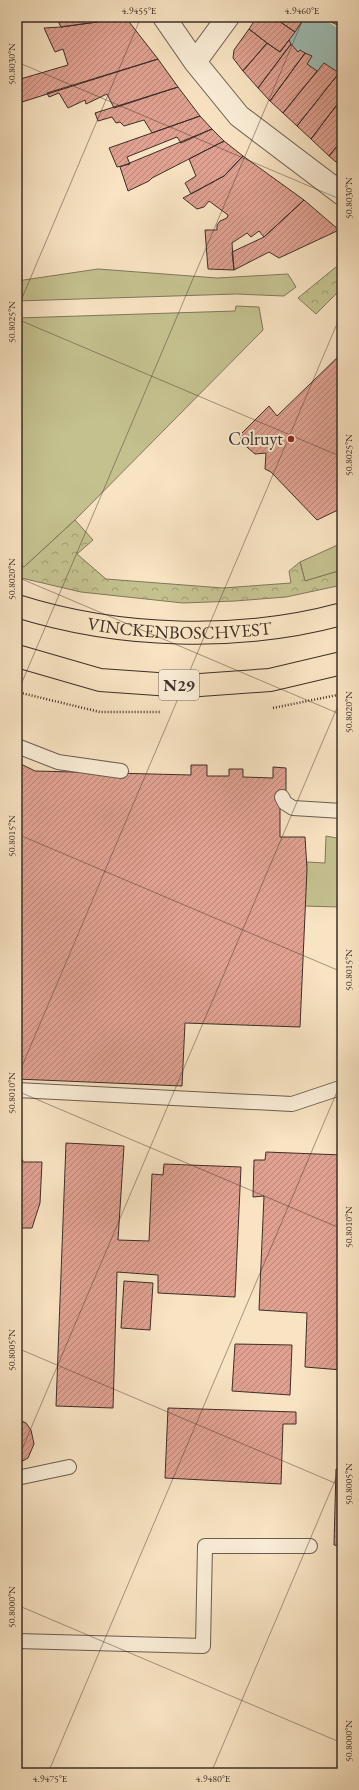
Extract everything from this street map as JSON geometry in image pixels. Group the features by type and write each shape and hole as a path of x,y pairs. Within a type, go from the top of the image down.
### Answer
{"main road":[{"name":"VINCKENBOSCHVEST","path":"17,606 35,612 104,628 190,634 270,628 342,614"},
{"name":"N29","path":"17,656 100,680 186,686 270,680 342,663"}],"street":[{"path":"164,17 195,62 239,116 342,194"},
{"path":"195,62 228,17"}],"lane":[{"path":"17,746 58,762 121,771"},
{"path":"282,797 285,804 293,808 342,811"},
{"path":"17,1090 292,1104 341,1085"},
{"path":"17,1478 69,1467"},
{"path":"17,1641 203,1646 205,1546 310,1546"}],"green space":[{"path":"342,262 342,288 316,314 298,298"},
{"path":"98,269 217,278 288,274 296,287 284,296 236,294 17,301 17,281"},
{"path":"236,306 259,307 263,330 75,520 24,567 17,564 17,318 235,311"},
{"path":"75,520 93,540 77,554 106,579 223,588 291,583 289,571 300,562 305,581 342,570 342,585 286,597 183,603 81,592 17,577 17,564 24,567"},
{"path":"342,543 342,570 305,581 300,562"},
{"path":"326,836 342,839 342,905 339,907 303,906 307,862 325,863"}],"building":[{"path":"56,17 126,17 126,18 61,27"},
{"path":"257,17 273,17 295,32 280,52 249,29"},
{"path":"273,17 305,17 295,32"},
{"path":"320,17 342,17 342,27"},
{"path":"126,18 158,59 22,102 17,80 68,65 63,49 55,52 44,28"},
{"path":"249,29 267,43 243,71 233,58 234,50"},
{"path":"289,40 291,44 258,88 243,71 267,43 280,52"},
{"path":"291,44 298,52 300,50 305,53 270,101 258,88"},
{"path":"305,53 312,56 307,64 317,71 283,113 270,101"},
{"path":"158,59 178,87 114,108 107,94 86,104 85,100 68,108 59,93 49,97 47,93"},
{"path":"324,63 339,73 297,126 283,113"},
{"path":"339,73 342,74 342,98 311,139 297,126"},
{"path":"178,87 200,116 152,133 144,120 124,126 120,122 116,123 112,117 98,121 95,113"},
{"path":"342,98 342,140 329,156 311,139"},
{"path":"200,116 212,129 181,143 177,137 127,157 130,164 117,167 109,148"},
{"path":"212,129 224,141 128,191 120,167"},
{"path":"342,140 342,167 329,156"},
{"path":"224,141 243,156 224,176 191,194 185,183 196,176 189,159"},
{"path":"243,156 304,200 264,237 259,231 251,237 247,233 232,243 234,270 208,269 205,230 217,230 217,225 220,221 227,218 228,215 209,201 204,207 197,209 183,198 224,176"},
{"path":"304,200 339,230 279,258 269,252 234,270 232,252 264,237"},
{"name":"Colruyt","path":"342,353 342,508 317,520 271,472 265,469 266,453 255,454 241,442 240,435 269,406 277,416"},
{"path":"17,762 35,771 191,775 191,765 207,765 207,776 229,776 229,769 243,769 243,777 273,778 273,767 286,768 286,796 280,796 280,837 305,837 307,869 300,1027 185,1023 182,1086 17,1079"},
{"path":"66,1143 124,1146 118,1240 149,1241 152,1174 163,1175 164,1164 241,1167 235,1297 158,1293 158,1275 117,1272 113,1408 56,1406"},
{"path":"266,1152 342,1155 342,1370 305,1367 307,1313 259,1310 264,1196 253,1197 254,1160 265,1160"},
{"path":"17,1160 23,1160 22,1162 42,1162 40,1203 32,1228 20,1228 19,1264 17,1263"},
{"path":"124,1281 153,1283 150,1330 121,1328"},
{"path":"235,1344 292,1345 290,1395 232,1391"},
{"path":"168,1408 296,1412 296,1424 283,1424 281,1484 165,1478"},
{"path":"17,1419 26,1423 31,1430 34,1444 28,1458 17,1464"},
{"path":"342,1468 342,1546 334,1545 336,1469"}],"waterway":[{"path":"298,34 342,60"}],"place":[{"name":"Colruyt","path":"291,439"}]}
